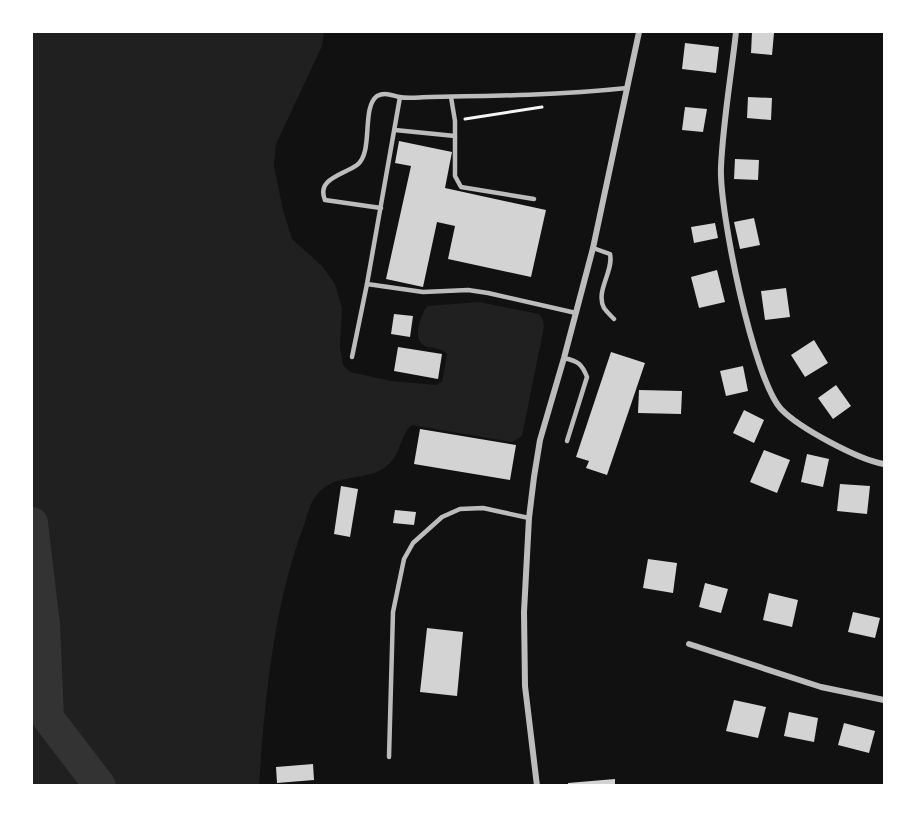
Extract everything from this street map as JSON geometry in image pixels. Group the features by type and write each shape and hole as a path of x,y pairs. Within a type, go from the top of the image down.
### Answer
{"street":[{"path":"537,786 525,686 524,612 529,518 540,440 593,248 639,32"},
{"path":"736,32 721,169 726,216 745,318 764,376 780,408 815,433 871,462 885,464"},
{"path":"689,644 821,687 885,700"}],"lane":[{"path":"381,207 325,200 322,188 326,182 360,161 372,104 376,97 384,94 400,97 451,96 587,92 627,88"},
{"path":"451,96 455,121 455,176 461,187 534,199"},
{"path":"352,357 400,97"},
{"path":"395,130 455,136"},
{"path":"593,248 610,254 610,265 601,298 604,308 614,319"},
{"path":"367,284 423,292 468,290 576,313"},
{"path":"564,358 577,360 587,377 567,441"},
{"path":"389,757 393,612 404,559 413,543 442,517 460,509 483,508 529,518"}],"path":[{"path":"455,121 548,105"}],"shaded area":[{"path":"32,32 324,32 322,46 276,144 274,166 292,239 322,266 335,284 342,308 340,347 343,365 350,372 391,381 436,385 442,382 447,354 440,349 421,343 418,327 427,306 479,302 539,314 543,320 544,327 522,436 512,442 412,425 389,464 371,474 332,483 314,499 293,556 278,621 264,720 259,785 32,785"}],"building":[{"path":"752,32 774,33 772,55 751,53"},
{"path":"685,43 719,47 716,73 682,69"},
{"path":"748,97 772,98 771,120 747,118"},
{"path":"685,107 707,109 703,132 682,130"},
{"path":"399,141 452,152 445,188 546,210 531,277 448,259 455,226 437,222 423,287 386,279 411,166 395,163"},
{"path":"735,159 759,160 758,180 734,179"},
{"path":"754,218 760,245 740,249 734,222"},
{"path":"715,223 718,238 694,243 691,227"},
{"path":"717,270 725,302 699,308 691,277"},
{"path":"786,288 790,317 765,320 761,291"},
{"path":"394,314 413,316 410,337 391,334"},
{"path":"814,340 828,363 805,377 791,355"},
{"path":"398,347 442,354 438,379 394,371"},
{"path":"611,352 645,363 607,475 586,468 589,461 576,457"},
{"path":"743,366 748,391 726,396 720,371"},
{"path":"836,385 851,406 833,419 818,398"},
{"path":"639,390 682,391 681,414 638,413"},
{"path":"744,410 764,420 754,443 733,433"},
{"path":"420,429 516,445 510,480 414,464"},
{"path":"764,450 790,460 777,493 750,482"},
{"path":"807,454 829,459 823,487 801,482"},
{"path":"840,484 870,486 867,514 837,511"},
{"path":"341,486 358,489 350,537 334,534"},
{"path":"395,510 416,512 414,525 393,523"},
{"path":"648,559 677,563 673,593 643,588"},
{"path":"705,583 728,589 721,613 699,607"},
{"path":"769,593 798,600 792,627 763,620"},
{"path":"853,612 880,618 875,638 848,632"},
{"path":"427,628 463,632 457,696 420,692"},
{"path":"734,700 766,707 758,738 726,731"},
{"path":"789,712 818,718 814,742 784,736"},
{"path":"844,723 875,731 869,753 838,745"},
{"path":"313,764 314,780 277,783 276,767"},
{"path":"615,779 615,786 568,786 568,783"}],"waterway":[{"path":"32,523 44,625 48,718 100,786"}]}
